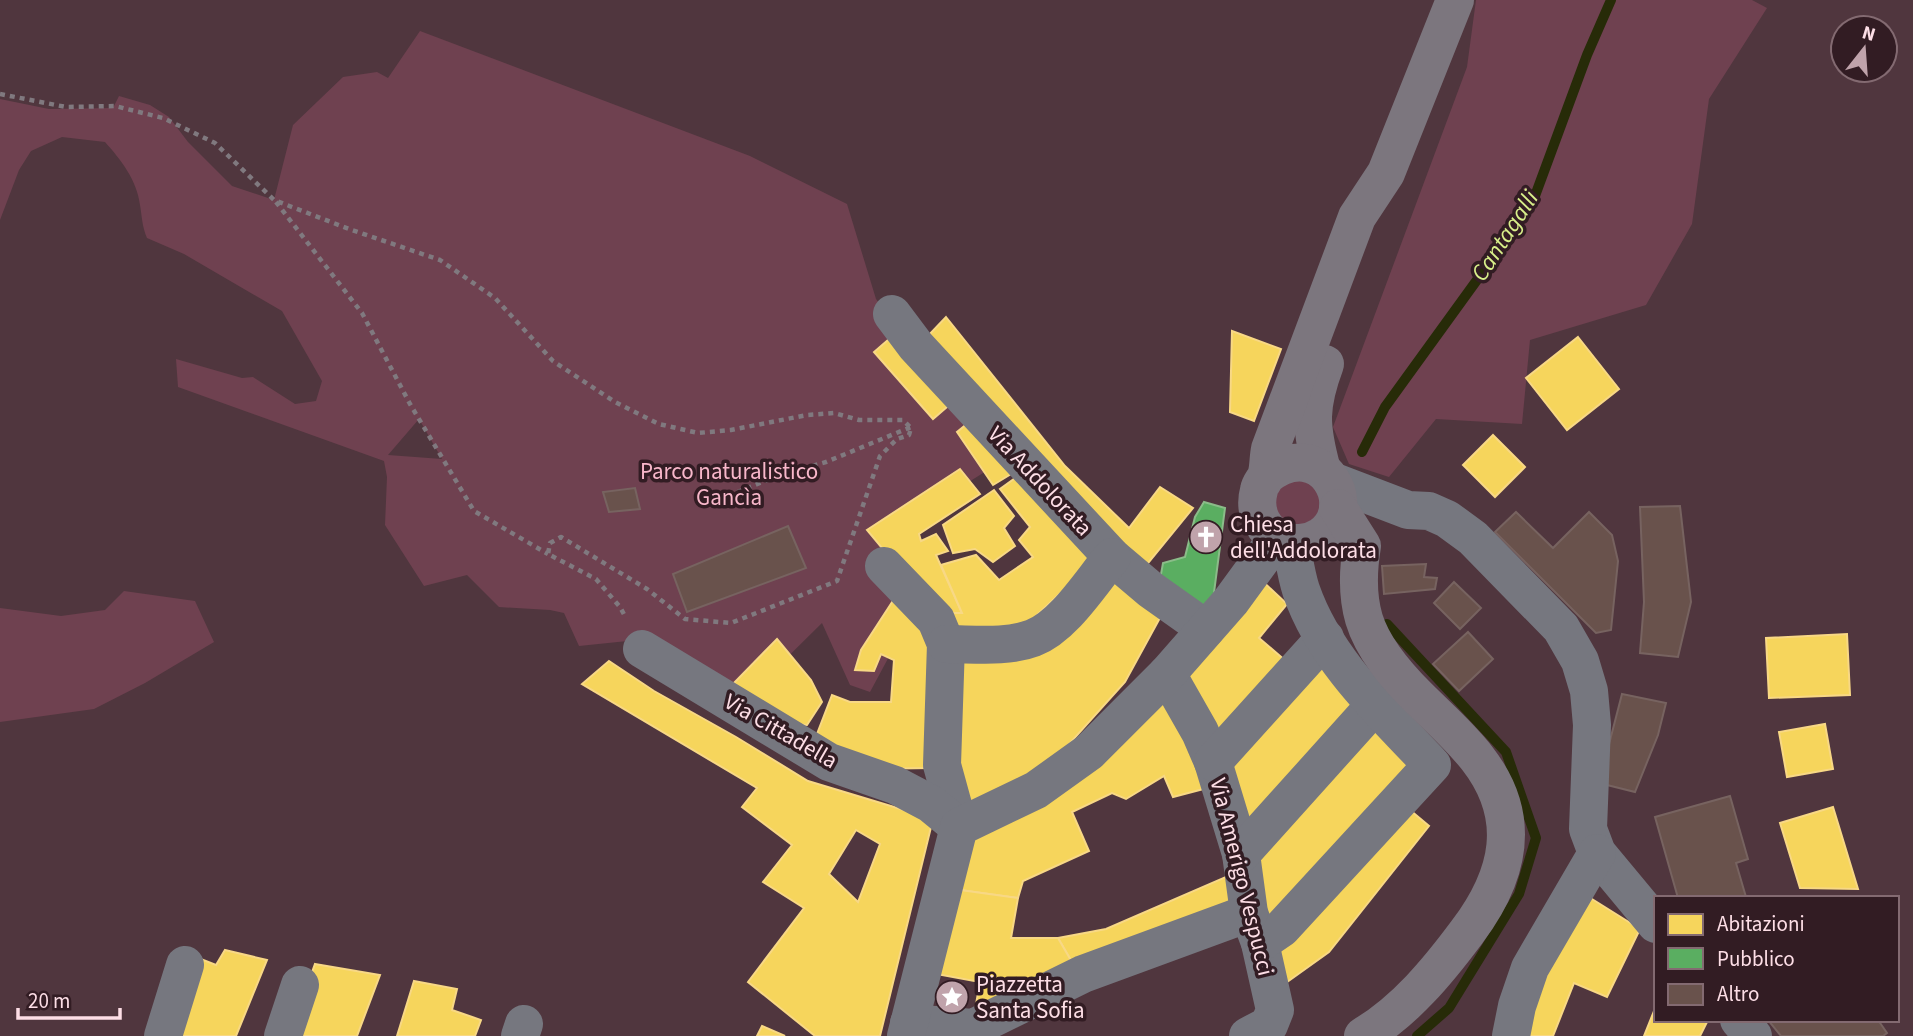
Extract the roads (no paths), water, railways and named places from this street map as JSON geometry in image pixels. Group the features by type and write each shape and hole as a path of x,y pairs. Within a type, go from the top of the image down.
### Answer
{"main road":[{"path":"1266,476 1270,449 1357,217 1386,173 1455,0"},
{"path":"1363,1036 1380,1026 1437,971 1480,914 1501,867 1507,829 1505,810 1499,793 1477,758 1398,676 1364,621 1359,568 1362,546 1331,486 1314,440 1311,411 1318,384 1378,227 1386,173"},
{"path":"1292,541 1328,531 1334,521 1331,486 1309,464 1294,462 1279,466 1266,476 1260,486 1256,499 1263,526 1292,541 1360,595"}],"street":[{"name":"Via Addolorata","path":"892,314 916,346 1112,557 1150,590 1206,629"},
{"path":"1331,486 1447,519 1474,538 1561,628 1580,661 1589,691 1592,725 1588,829 1597,853 1654,922"},
{"path":"1362,546 1381,525 1408,510"},
{"path":"959,827 1036,790 1090,752 1167,674 1231,601 1292,541"},
{"path":"884,566 936,620 946,644 942,765 959,827 908,1029 973,1028 1083,974 1255,928 1282,928 1432,765 1343,668 1301,589 1292,541"},
{"path":"946,644 1010,642 1041,634 1068,611 1112,557"},
{"path":"1213,762 1325,638"},
{"name":"Via Cittadella","path":"642,649 829,762 895,785 931,804 959,827"},
{"name":"Via Amerigo Vespucci","path":"1167,674 1200,732 1213,762 1241,854 1275,1010 1269,1024 1248,1036"},
{"path":"1241,854 1375,705"},
{"path":"1511,1036 1517,1006 1530,968 1597,853"},
{"path":"163,1036 185,965"},
{"path":"283,1036 300,985"},
{"path":"1741,1022 1753,1036"}],"waterway":[{"name":"Cantagalli","path":"1362,452 1385,407 1532,204 1587,55 1611,0"},
{"path":"1387,624 1506,752 1536,838 1519,894 1449,1008 1417,1036"}],"place":[{"name":"Chiesa dell'Addolorata","path":"1206,537"},
{"name":"Piazzetta Santa Sofia","path":"952,997"}],"park label":[{"name":"Parco naturalistico Gancìa","path":"729,484"}]}
